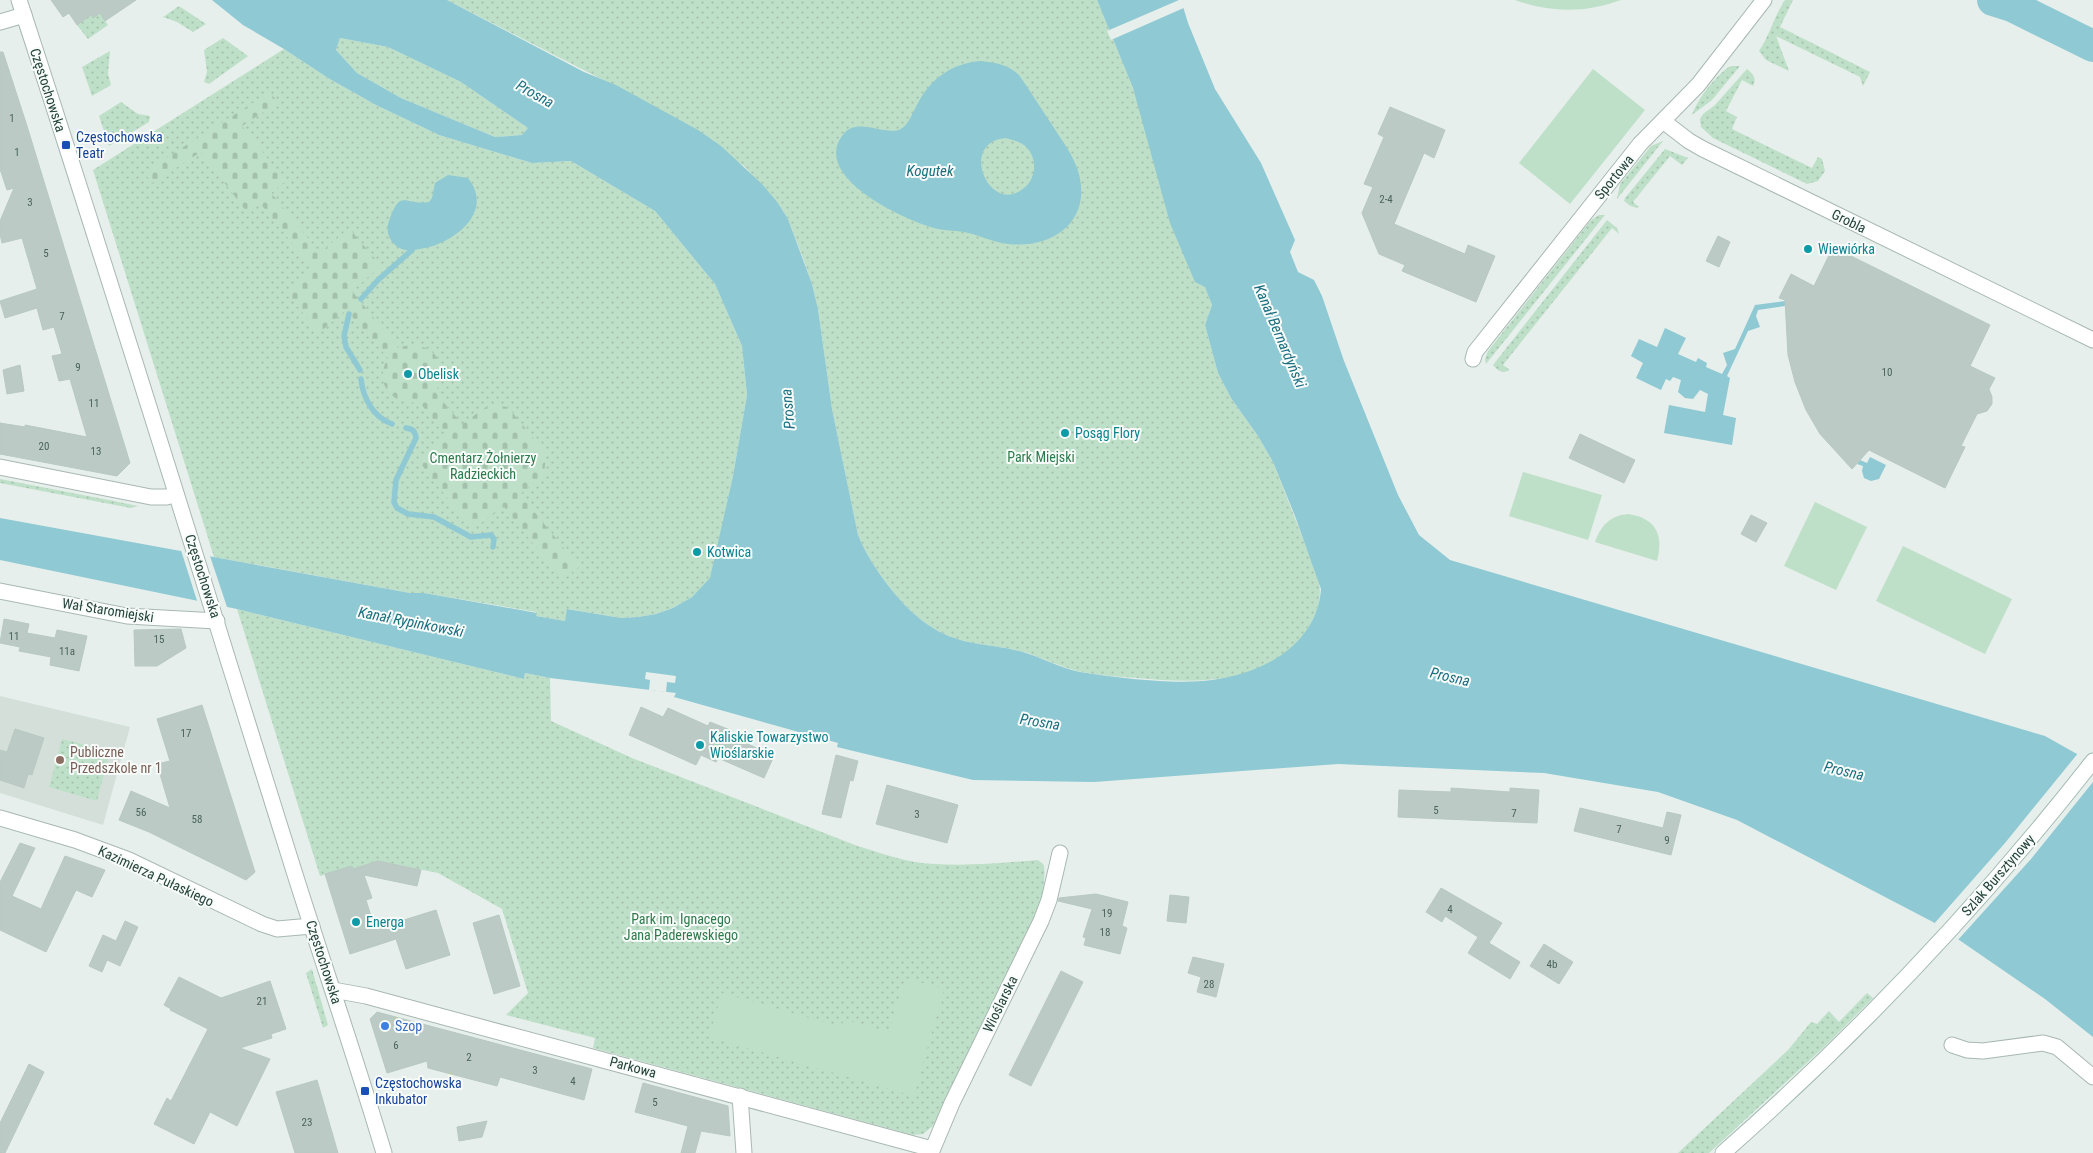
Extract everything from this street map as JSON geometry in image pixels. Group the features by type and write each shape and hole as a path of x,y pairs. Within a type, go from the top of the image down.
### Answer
{"street":[{"name":"Częstochowska","path":"19,0 216,616 384,1153"},
{"name":"Sportowa","path":"1473,359 1475,352 1640,144 1713,66 1764,0"},
{"path":"0,22 24,15"},
{"name":"Grobla","path":"1663,121 1702,149 2093,340"},
{"path":"0,468 151,497 167,497 176,494"},
{"name":"Wał Staromiejski","path":"0,591 127,616 216,616"},
{"name":"Szlak Bursztynowy","path":"1723,1153 1812,1072 1886,999 2028,842 2093,761"},
{"name":"Kazimierza Pułaskiego","path":"0,818 75,840 128,860 262,924 277,929 312,926"},
{"name":"Wioślarska","path":"932,1151 952,1103 1041,921 1049,900 1060,853"},
{"name":"Parkowa","path":"333,990 366,996 740,1096 932,1151"},
{"path":"1952,1045 1967,1050 1983,1051 2043,1043 2057,1047 2093,1077"},
{"path":"740,1096 744,1153"}],"shaded area":[{"name":"Publiczne Przedszkole nr 1","path":"0,696 130,727 103,825 0,793"}],"green space":[{"name":"Park Miejski","path":"447,0 1097,0 1133,88 1212,305 1205,325 1218,373 1231,398 1258,436 1273,462 1318,577 1320,594 1317,610 1310,626 1300,640 1284,655 1266,666 1246,674 1202,680 1158,680 1107,676 1077,671 1024,652 967,642 944,634 922,620 889,587 871,560 858,535 832,409 818,309 812,284 788,219 778,203 744,166 648,103"},
{"path":"1515,0 1621,0 1594,7 1568,10 1542,7"},
{"path":"1785,0 1793,0 1780,27 1870,72 1863,86 1860,77 1776,36 1789,71 1766,60 1759,51"},
{"path":"179,6 206,24 193,32 177,22 163,17"},
{"path":"100,13 108,25 88,39 77,25 91,15 93,17"},
{"path":"223,38 248,56 209,84 204,82 207,72 204,50"},
{"path":"340,38 388,47 461,82 528,128 522,135 495,137 401,98 357,73 336,50"},
{"path":"284,49 328,78 376,105 439,135 532,163 571,161 655,211 715,284 742,346 747,395 733,476 711,578 692,597 673,608 656,614 638,617 621,618 568,609 565,621 536,616 536,612 424,593 410,593 214,557 93,170"},
{"path":"110,51 108,74 111,85 92,96 82,67"},
{"path":"1731,66 1740,66 1712,100 1692,115 1708,88"},
{"path":"1593,69 1645,110 1570,204 1519,163"},
{"path":"1747,69 1754,76 1755,81 1753,86 1742,80 1726,111 1737,117 1732,129 1812,168 1818,157 1822,159 1825,171 1818,181 1807,184 1713,138 1701,127 1700,119 1703,114 1715,105"},
{"name":"Cmentarz Żołnierzy Radzieckich","path":"270,92 278,103 242,126 286,182 271,193 320,253 349,228 381,266 352,291 398,348 409,345 419,346 428,349 435,355 440,363 442,372 435,392 462,424 489,405 508,407 546,454 544,475 520,494 579,567 562,580 504,507 478,525 466,522 421,464 423,455 447,436 419,402 401,400 388,391 384,384 383,376 388,358 346,310 319,333 286,292 313,269 259,202 246,211 201,152 152,183 144,172"},
{"path":"121,102 138,114 150,116 149,122 109,146 99,116"},
{"path":"1663,141 1617,199 1620,184 1651,146"},
{"path":"1665,149 1688,158 1682,165 1670,156 1633,202 1639,207 1629,205 1624,201 1625,198"},
{"path":"1599,215 1605,215 1486,364 1485,359 1488,351 1591,220"},
{"path":"1607,220 1617,228 1619,234 1612,228 1503,365 1510,370 1502,372 1498,370 1493,365"},
{"path":"1523,472 1602,495 1588,540 1509,516"},
{"path":"0,479 138,506 131,508 0,483"},
{"path":"1815,502 1867,527 1836,590 1784,566"},
{"path":"1628,514 1645,519 1656,529 1659,543 1657,561 1595,542 1607,522"},
{"path":"1903,546 2012,599 1985,654 1876,601"},
{"name":"Park im. Ignacego Jana Paderewskiego","path":"237,609 524,679 525,673 550,678 551,721 632,758 880,853 913,862 951,865 1038,860 1044,865 1044,881 1040,904 1032,926 933,1126 923,1134 913,1135 593,1048 595,1038 506,1015 528,993 502,909 438,873 378,861 353,869 352,866 320,876"},
{"path":"62,739 110,751 97,801 49,787"},
{"path":"312,969 328,1025 323,1028 306,973"},
{"path":"905,978 944,989 914,1096 709,1037 722,993 841,1027 844,1020 889,1032"},
{"path":"1867,993 1873,998 1824,1047 1709,1153 1678,1153 1788,1050 1811,1022 1817,1024 1829,1011 1839,1022"}],"water":[{"path":"212,0 447,0 584,72 616,85 698,130 721,146 762,184 778,203 788,219 812,284 818,309 832,409 858,535 871,560 889,587 910,610 933,628 967,642 1023,652 1080,672 1181,682 1231,677 1250,671 1284,653 1298,641 1309,626 1317,609 1321,589 1273,462 1258,436 1231,398 1218,373 1205,325 1212,305 1205,287 1195,282 1170,223 1133,88 1097,0 1181,0 1188,23 1215,89 1261,163 1295,240 1290,252 1298,272 1314,280 1322,296 1344,361 1398,495 1419,535 1450,560 2045,736 2093,763 2093,1037 2045,999 1933,922 1737,820 1658,792 1544,773 1338,764 1094,782 973,780 837,747 838,743 674,697 676,693 550,678 525,673 524,679 237,609 0,560 0,518 410,593 424,593 537,613 536,616 565,621 567,609 621,618 656,614 673,608 692,597 710,578 733,476 747,395 742,346 715,284 655,211 571,161 532,163 439,135 376,105 328,78 243,25","holes":["340,38 388,47 461,82 528,128 522,135 495,137 401,98 357,73 336,50"]},
{"name":"Kogutek","path":"971,62 992,62 1010,68 1019,75 1073,160 1078,171 1081,188 1080,204 1075,217 1066,228 1054,236 1040,242 1008,244 964,232 934,228 903,216 866,195 850,181 840,167 836,152 842,136 848,130 854,127 869,127 892,131 899,130 908,122 923,94 936,79 952,69","holes":["1006,138 1024,145 1029,150 1034,161 1033,173 1028,184 1011,194 1000,193 990,186 984,175 981,163 983,152 991,142"]},
{"path":"448,175 468,178 475,189 477,200 475,211 470,220 454,236 433,246 420,249 401,249 391,240 388,231 389,221 397,204 404,200 421,203 429,202 432,198 435,183"},
{"path":"1785,301 1785,306 1758,310 1756,316 1760,327 1748,331 1727,376 1730,378 1723,415 1736,418 1732,445 1664,433 1669,405 1705,412 1708,394 1700,390 1693,399 1685,398 1678,392 1681,380 1673,377 1670,381 1666,379 1661,390 1636,378 1643,363 1631,356 1639,339 1657,347 1665,328 1686,338 1678,354 1696,362 1698,358 1707,363 1706,367 1722,374 1727,365 1723,353 1735,349 1755,305"},
{"path":"1870,457 1886,465 1879,479 1871,481 1864,478 1863,466 1857,464 1860,460 1867,463"}],"pier":[{"path":"1179,0 1184,0 1186,7 1111,40 1107,31"},
{"path":"180,547 209,553 228,610 198,604"},
{"path":"646,672 676,676 675,683 667,682 666,692 649,690 650,680 645,679"},
{"path":"2079,752 2093,760 2093,782 2031,859 1957,941 1933,925 2005,843"}],"building":[{"path":"51,0 136,0 105,21 100,13 93,18 91,15 77,25 69,13 63,17"},
{"path":"0,52 3,52 27,126 130,463 117,476 0,454 0,423 25,427 25,425 87,437 70,379 59,381 52,356 62,354 54,327 43,330 37,308 5,318 0,301 37,289 22,238 2,243 0,234 0,221 14,188 7,190 0,169"},
{"path":"1390,107 1445,130 1434,158 1424,153 1394,224 1465,254 1468,245 1495,256 1476,302 1402,271 1405,265 1379,254 1362,213 1373,187 1364,184 1384,137 1378,134"},
{"path":"1718,236 1730,242 1719,267 1706,261"},
{"path":"1833,247 1990,325 1970,366 1995,378 1989,389 1992,404 1987,411 1977,414 1961,446 1965,447 1945,488 1869,450 1852,469 1820,434 1806,410 1795,382 1788,355 1785,300 1779,298 1791,274 1814,286"},
{"path":"20,365 24,391 7,394 3,370"},
{"path":"1580,434 1635,460 1624,483 1569,458"},
{"path":"1751,515 1767,523 1756,542 1741,534"},
{"path":"4,619 29,624 27,633 55,638 57,630 87,636 79,671 50,665 51,657 19,651 20,647 0,643"},
{"path":"181,629 186,648 157,666 135,666 134,630"},
{"path":"202,705 255,872 246,880 149,832 119,820 131,791 170,808 157,764 170,761 157,719"},
{"name":"Kaliskie Towarzystwo Wioślarskie","path":"641,707 663,717 668,708 708,726 710,722 730,730 728,735 774,756 764,778 718,758 716,762 701,755 696,765 629,735"},
{"path":"15,729 44,738 32,775 28,774 24,788 0,780 0,750 7,752"},
{"path":"836,755 858,761 853,781 850,780 841,818 822,814"},
{"path":"887,785 958,805 947,843 876,824"},
{"path":"1451,788 1510,792 1510,788 1539,790 1537,823 1398,817 1399,790 1451,792"},
{"path":"1580,808 1663,828 1667,812 1681,815 1671,855 1574,831"},
{"path":"20,843 35,848 12,896 41,909 65,856 105,870 92,897 76,890 46,952 0,930 0,882"},
{"path":"378,861 421,870 417,886 364,875 372,898 366,900 375,929 436,910 450,955 406,969 396,939 350,954 325,874 352,866 353,869"},
{"path":"1441,888 1502,923 1489,943 1520,962 1510,979 1468,953 1478,937 1445,916 1442,922 1426,912"},
{"path":"1096,894 1128,902 1122,926 1127,928 1120,954 1084,945 1086,938 1083,937 1092,909 1058,901 1059,898"},
{"path":"1170,895 1189,897 1186,923 1167,921"},
{"path":"499,915 520,986 494,994 473,923"},
{"path":"125,921 138,927 120,966 107,960 102,972 89,966 103,935 116,941"},
{"path":"1544,944 1573,962 1559,984 1530,966"},
{"path":"1193,957 1224,964 1216,997 1197,992 1201,977 1188,973"},
{"path":"1061,971 1083,982 1031,1086 1009,1075"},
{"path":"179,977 221,998 270,981 286,1029 271,1034 272,1038 240,1048 270,1059 237,1126 210,1112 194,1144 154,1124 167,1098 171,1101 208,1029 170,1010 164,1005"},
{"path":"377,1012 592,1069 584,1100 500,1077 497,1086 428,1068 427,1061 387,1073 370,1019"},
{"path":"29,1064 44,1072 5,1153 0,1153 0,1123"},
{"path":"317,1080 338,1153 295,1153 276,1092"},
{"path":"643,1083 728,1106 730,1136 701,1131 695,1153 681,1153 688,1126 635,1112"},
{"path":"487,1121 482,1137 459,1141 457,1127"}],"waterway":[{"path":"1993,0 2012,6 2093,46"},
{"path":"361,299 378,280 412,250"},
{"path":"349,314 344,336 346,347 360,370"},
{"path":"361,379 364,393 374,412 392,424"},
{"path":"406,428 413,431 416,438 396,480 394,502 397,508 408,514 434,517 471,537 491,535 494,539 493,547"}],"place":[{"name":"Częstochowska Teatr","path":"66,145"},
{"name":"Wiewiórka","path":"1808,249"},
{"name":"Obelisk","path":"408,374"},
{"name":"Posąg Flory","path":"1065,433"},
{"name":"Kotwica","path":"697,552"},
{"name":"Kaliskie Towarzystwo Wioślarskie","path":"700,745"},
{"name":"Publiczne Przedszkole nr 1","path":"60,760"},
{"name":"Energa","path":"356,922"},
{"name":"Szop","path":"385,1026"},
{"name":"Częstochowska Inkubator","path":"365,1091"}],"water label":[{"name":"Prosna","path":"535,94"},
{"name":"Kanał Bernardyński","path":"1280,336"},
{"name":"Prosna","path":"788,409"},
{"name":"Kanał Rypinkowski","path":"411,622"},
{"name":"Prosna","path":"1450,677"},
{"name":"Prosna","path":"1040,722"},
{"name":"Prosna","path":"1844,771"}]}
